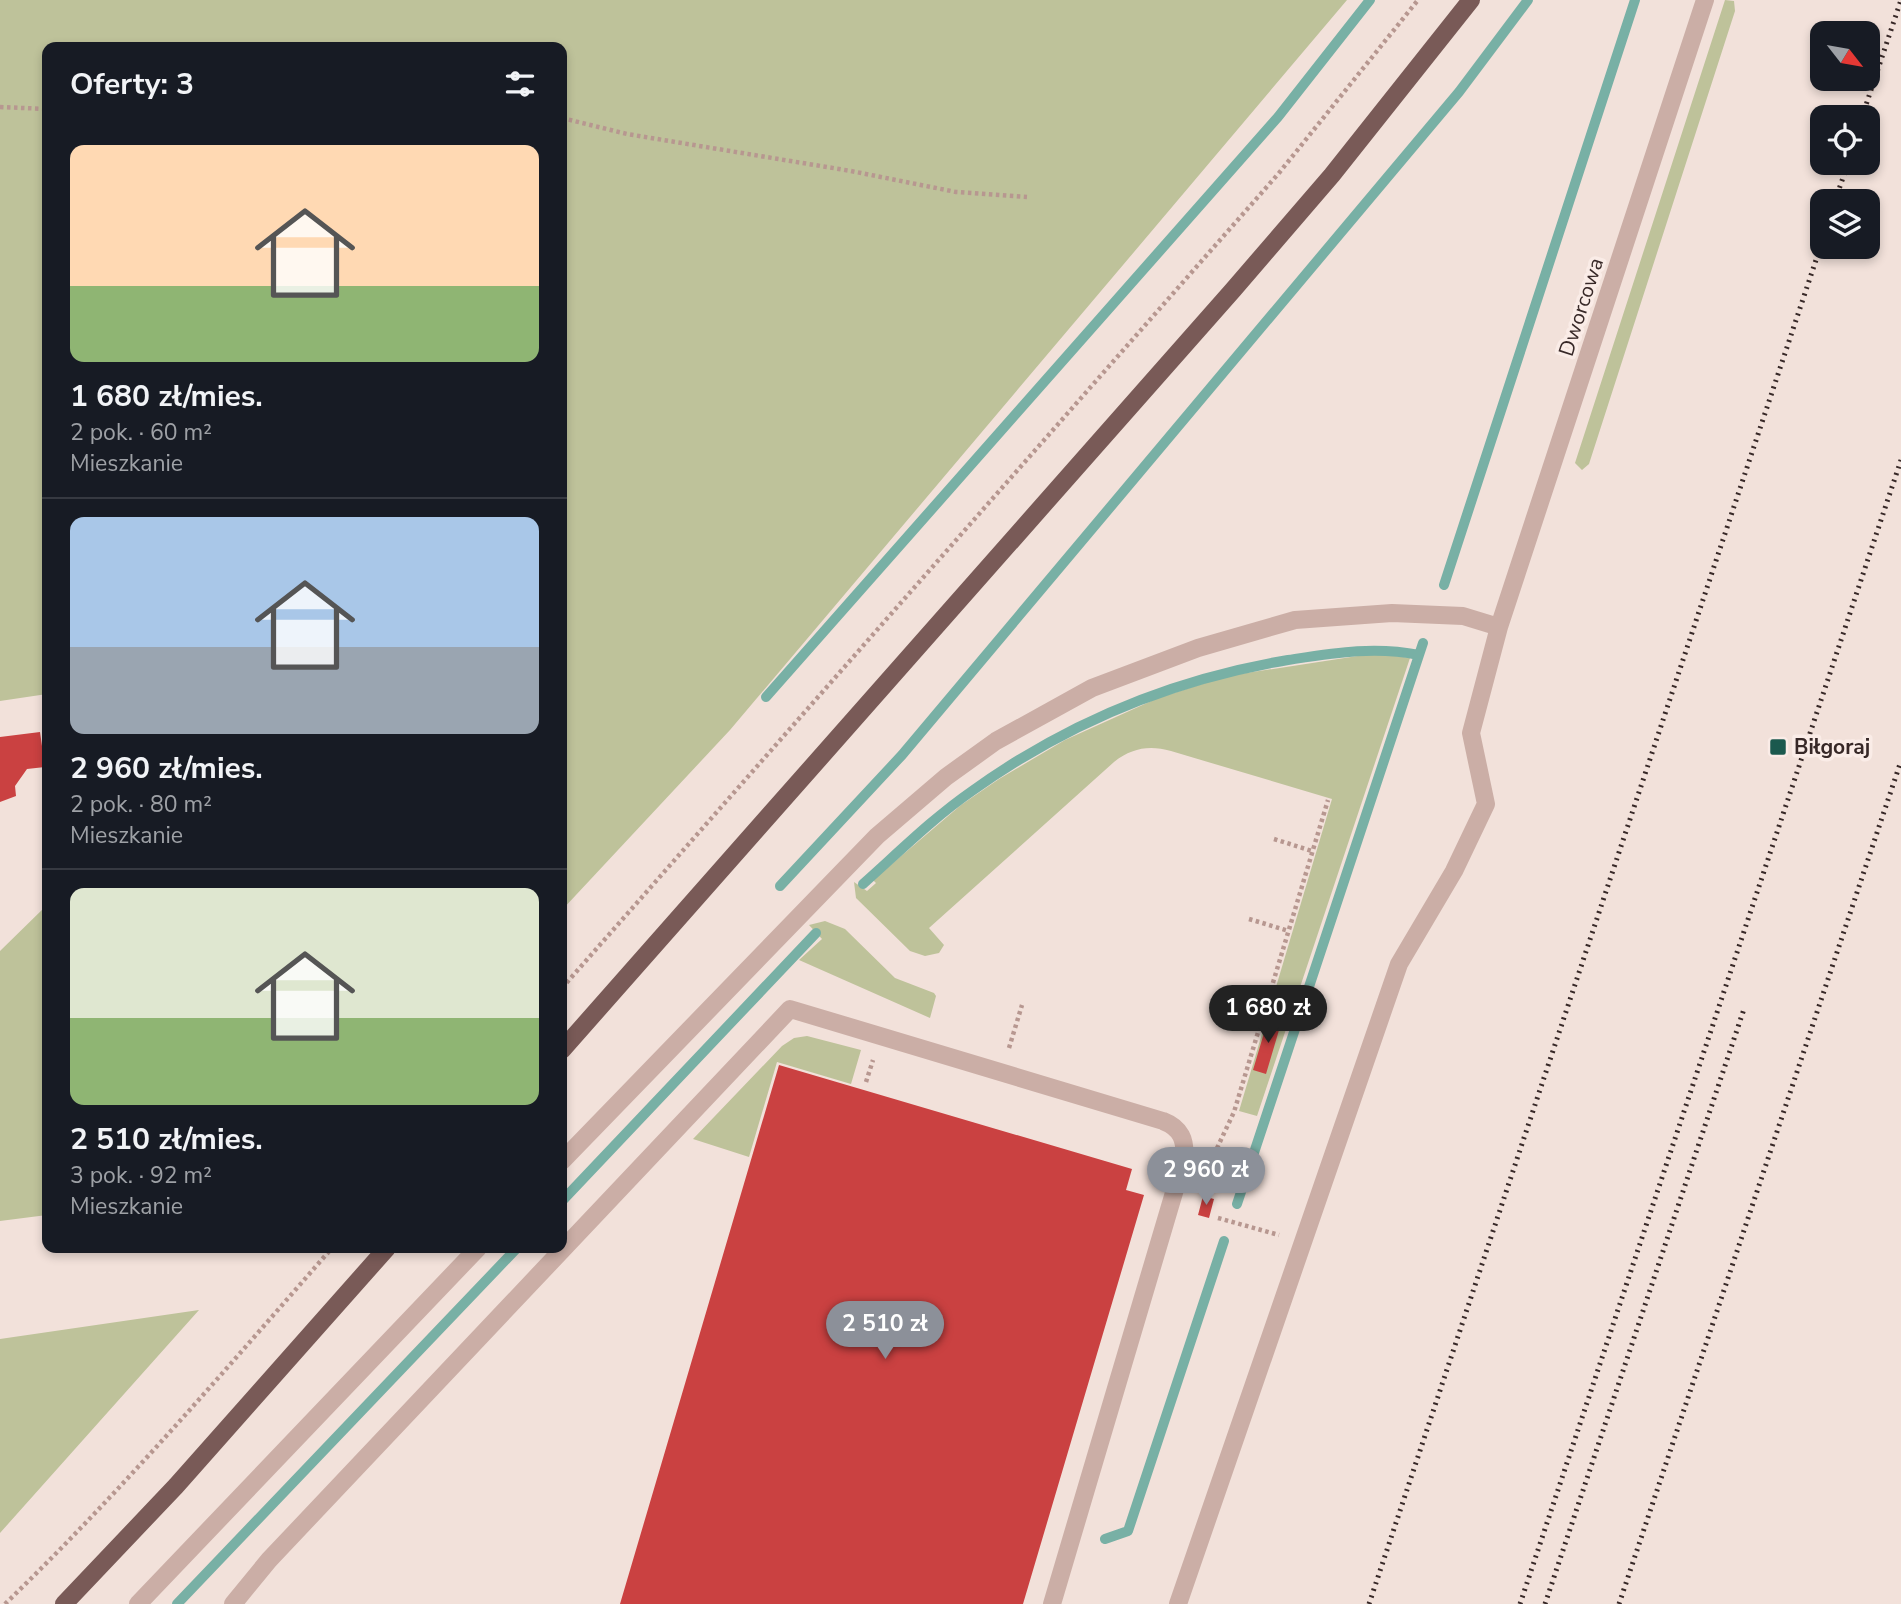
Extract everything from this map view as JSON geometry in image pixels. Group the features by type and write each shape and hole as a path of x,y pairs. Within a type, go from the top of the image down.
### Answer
{"main road":[{"path":"567,1044 1242,279 1340,165 1471,0"},
{"path":"64,1604 176,1486 383,1253"}],"lane":[{"name":"Dworcowa","path":"1178,1604 1399,964 1454,871 1486,804 1471,733 1499,627 1705,0"},
{"path":"567,1156 877,836 946,777 996,741 1092,688 1198,648 1295,620 1392,613 1463,616 1499,627"},
{"path":"567,1245 790,1009 1163,1121 1179,1131 1184,1140 1184,1158 1052,1604"},
{"path":"138,1604 473,1253"},
{"path":"233,1604 269,1560 559,1253"}],"path":[{"path":"567,982 1279,173 1418,0"},
{"path":"0,107 42,108"},
{"path":"567,119 627,134 837,168 956,192 1027,197"},
{"path":"1237,1102 1242,1078 1328,800"},
{"path":"1274,839 1312,851"},
{"path":"1249,919 1289,931"},
{"path":"1224,997 1265,1009"},
{"path":"1013,1034 1022,1005"},
{"path":"1218,1218 1303,1241"},
{"path":"5,1604 75,1534 190,1409 328,1253"}],"green space":[{"path":"0,0 1347,0 730,730 567,905 567,42 42,42 42,695 0,701"},
{"path":"1725,0 1734,1 1735,11 1589,464 1582,470 1575,463"},
{"path":"1377,653 1410,658 1257,1116 1239,1111 1332,799 1171,751 1141,749 1114,762 929,928 944,945 939,953 925,956 910,951 856,898 854,882 867,891 876,883 873,880 961,805 1065,740 1158,698 1227,676"},
{"path":"42,910 42,1216 0,1221 0,951"},
{"path":"825,921 845,929 895,978 934,993 936,996 930,1018 799,960 822,939 809,925"},
{"path":"807,1036 861,1050 851,1084 777,1062 749,1157 693,1139 782,1046 794,1038"},
{"path":"199,1310 0,1533 0,1339"}],"building":[{"path":"40,732 42,767 27,769 15,786 16,796 0,802 0,737"},
{"path":"1269,1016 1282,1020 1266,1074 1253,1070"},
{"path":"779,1065 1132,1169 1126,1190 1144,1195 1023,1604 620,1604"},
{"path":"1203,1196 1214,1199 1209,1218 1198,1215"}],"waterway":[{"path":"766,697 1278,117 1370,0"},
{"path":"780,886 902,755 1459,92 1528,0"},
{"path":"1444,585 1635,0"},
{"path":"1237,1204 1423,643"},
{"path":"863,884 930,824 972,791 1045,745 1123,707 1204,679 1288,660 1370,651 1419,655"},
{"path":"567,1196 816,933"},
{"path":"1105,1539 1128,1531 1224,1241"},
{"path":"177,1604 512,1253"}],"railway":[{"path":"1866,105 1901,0"},
{"path":"1839,189 1844,175"},
{"path":"1369,1604 1816,259"},
{"path":"1520,1604 1901,460"},
{"path":"1619,1604 1901,761"},
{"path":"1545,1604 1744,1009"}],"place":[{"name":"Biłgoraj","path":"1778,747"}]}
